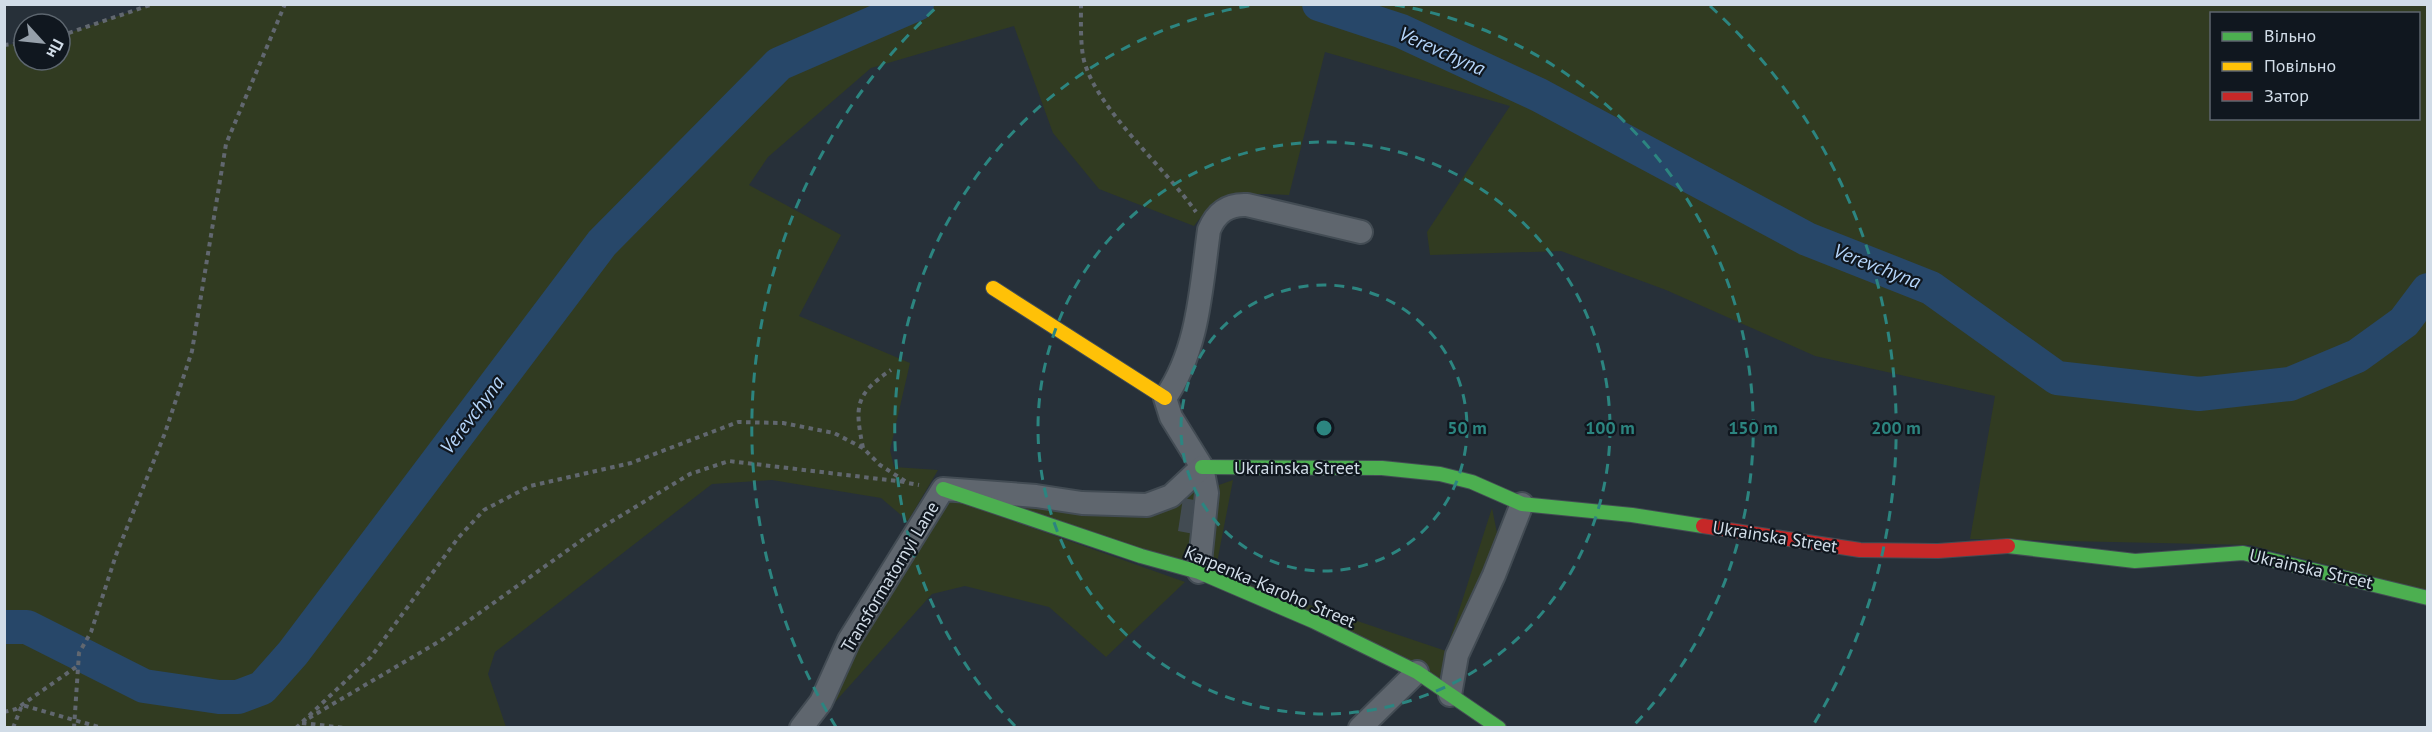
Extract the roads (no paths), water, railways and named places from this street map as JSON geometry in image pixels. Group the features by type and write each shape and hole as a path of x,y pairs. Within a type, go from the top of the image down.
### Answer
{"street":[{"path":"1165,398 1176,382 1193,339 1209,230 1212,222 1224,209 1234,204 1247,205 1361,232"},
{"path":"993,288 1165,398 1171,417 1202,467 1207,494 1199,572"},
{"path":"943,489 1035,496 1082,503 1147,505 1171,496 1202,467"},
{"name":"Ukrainska Street","path":"1202,467 1382,468 1428,472 1472,482 1522,504 1632,516 1860,550 1938,550 2006,546 2135,561 2243,553 2427,598"},
{"name":"Karpenka-Karoho Street","path":"943,489 1141,556 1199,572 1313,621 1417,672 1498,728"},
{"name":"Transformatornyi Lane","path":"801,728 821,702 849,640 943,489"},
{"path":"1450,696 1457,655 1494,575 1522,504"},
{"path":"1360,728 1417,672"}],"waterway":[{"name":"Verevchyna","path":"4,627 27,627 144,686 219,697 238,697 262,688 293,653 602,243 779,64 917,4"},
{"name":"Verevchyna","path":"1319,4 1401,31 1539,95 1807,239 1931,288 2057,378 2199,394 2290,384 2357,356 2404,322 2428,290"}]}
